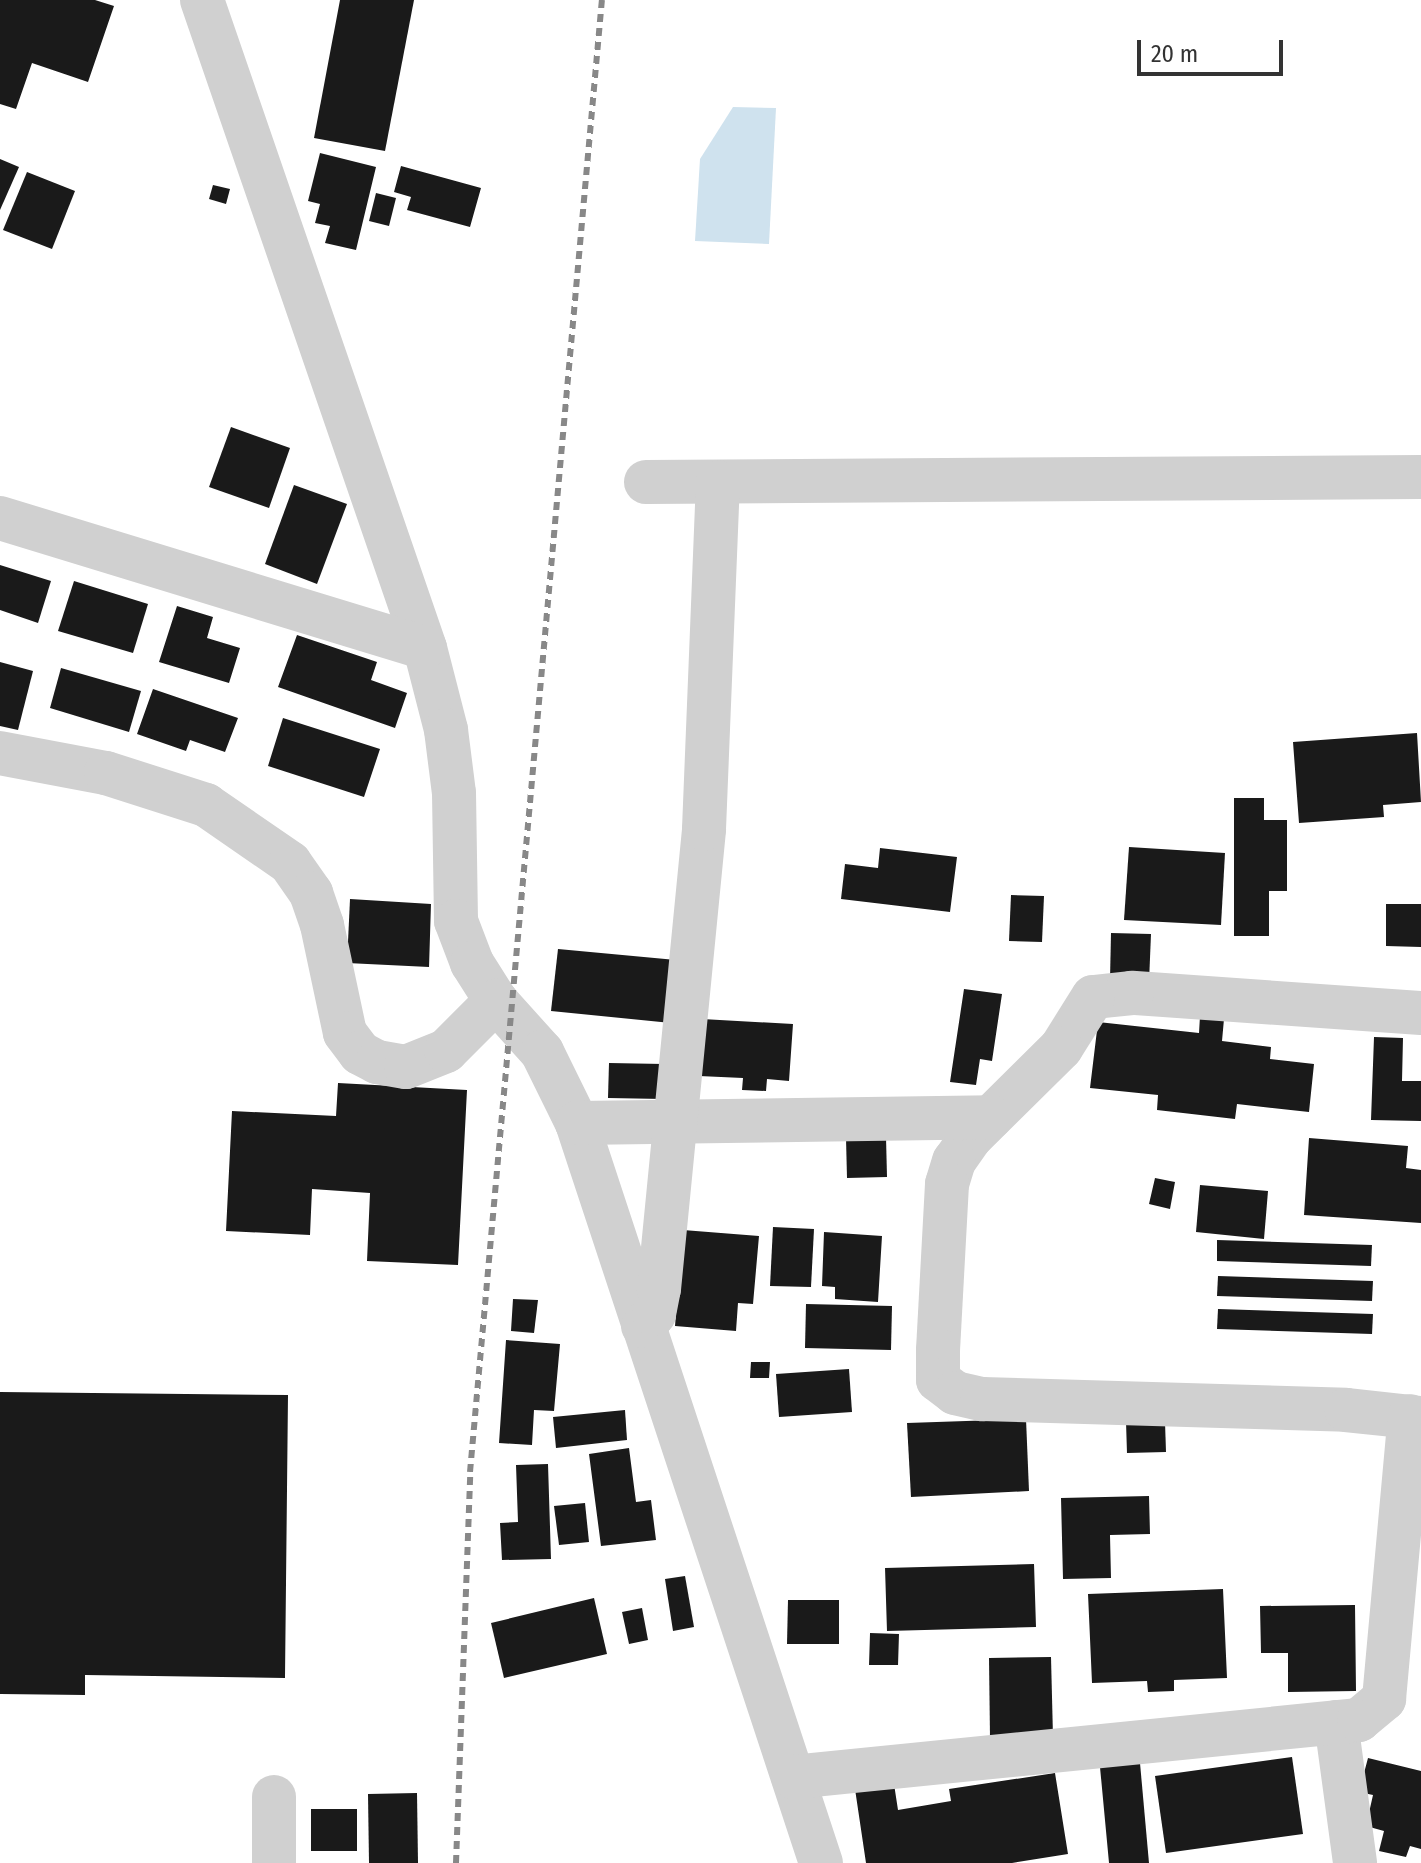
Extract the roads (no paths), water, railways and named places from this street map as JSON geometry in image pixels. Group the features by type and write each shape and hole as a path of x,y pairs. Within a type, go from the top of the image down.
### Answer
{"street":[{"path":"202,0 425,648 446,730 454,793 456,921 472,963 496,1001 542,1052 577,1123 821,1863"},
{"path":"646,482 1421,477"},
{"path":"643,1326 654,1314 659,1289 704,829 718,482"},
{"path":"0,518 425,648"},
{"path":"0,753 106,773 206,805 290,863 311,893 322,925 345,1033 360,1053 377,1062 406,1067 446,1051 496,1001"},
{"path":"793,1777 1359,1720 1384,1699 1415,1417 982,1399 955,1393 938,1380 947,1184 954,1161 991,1117 1061,1048 1089,1002 1099,996 1132,993 1421,1013"},
{"path":"577,1123 991,1117"},
{"path":"1336,1722 1355,1863"},
{"path":"274,1797 274,1863"}],"water":[{"path":"733,107 776,108 769,244 695,241 700,159"}],"railway":[{"path":"456,1863 470,1472 602,0"}]}
